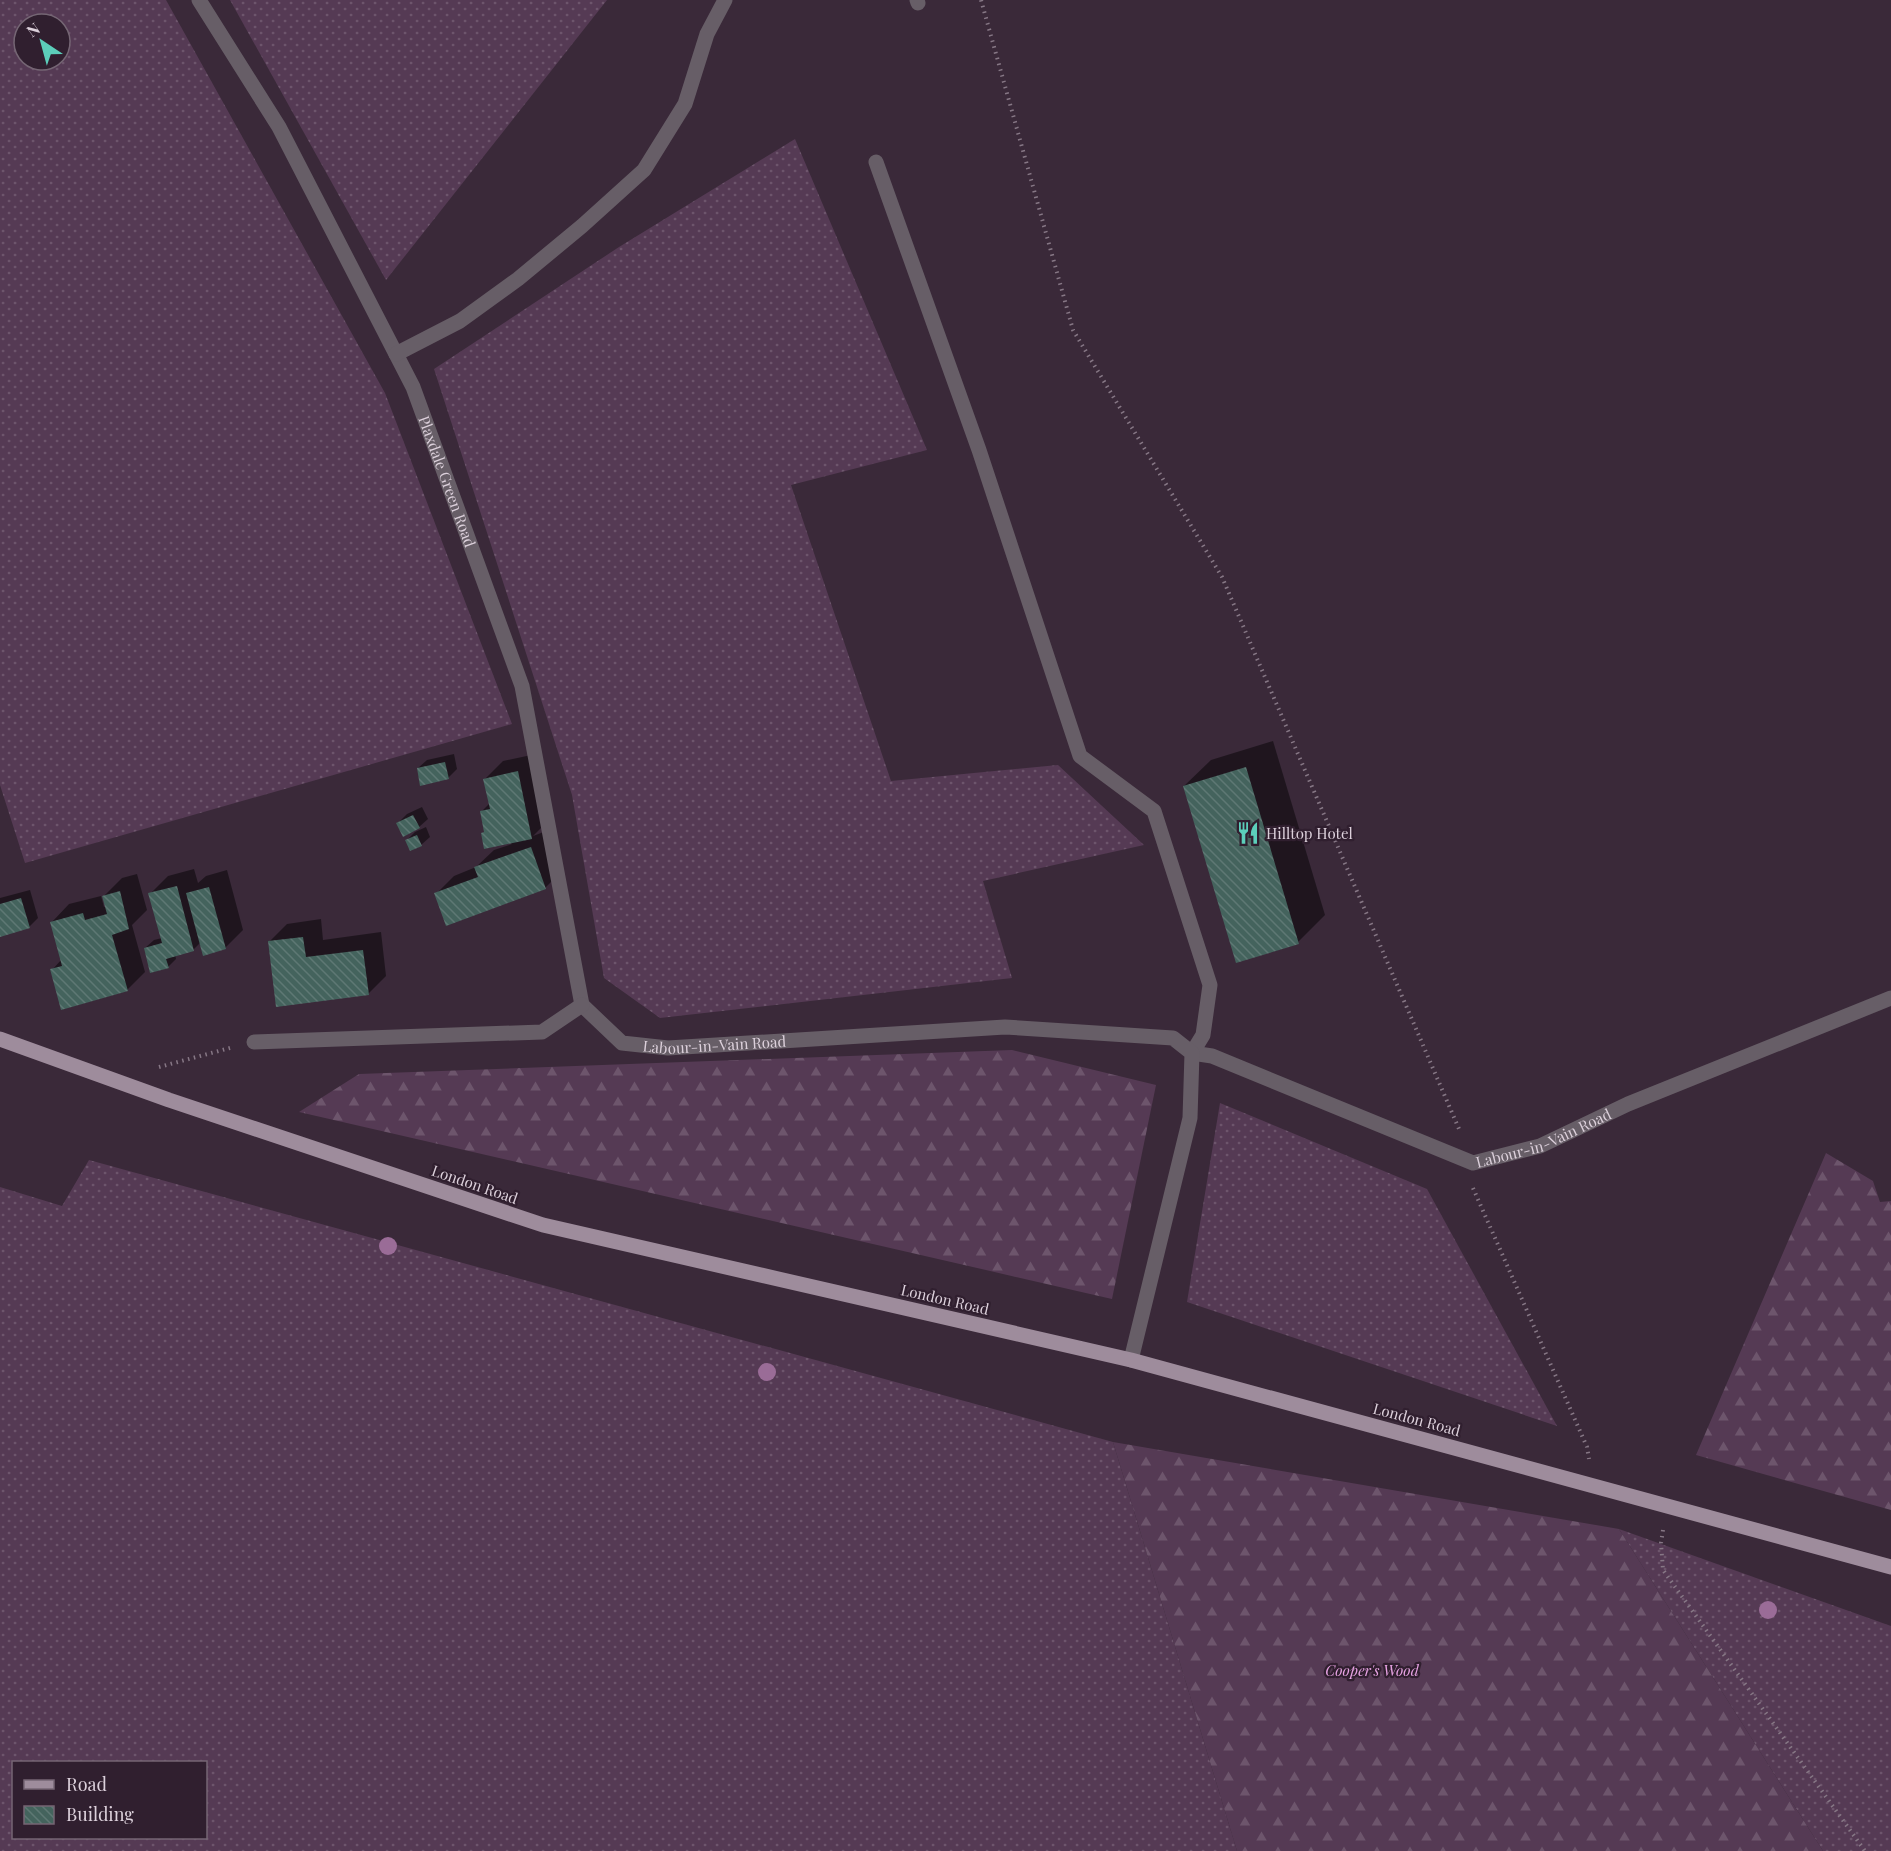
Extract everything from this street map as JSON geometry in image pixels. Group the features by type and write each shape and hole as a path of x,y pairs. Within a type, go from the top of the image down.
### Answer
{"main road":[{"name":"London Road","path":"0,1039 111,1080 543,1225 1131,1360 1891,1567"}],"street":[{"name":"Plaxdale Green Road","path":"198,0 279,127 413,387 522,686 582,1005"},
{"path":"396,354 460,321 518,279 644,170 685,104 707,34 725,0"},
{"path":"876,162 979,450 1080,756 1154,811 1210,986 1203,1035 1192,1053 1190,1118 1131,1360"},
{"name":"Labour-in-Vain Road","path":"582,1005 622,1043 668,1048 1005,1027 1173,1038 1192,1053 1212,1056 1473,1163 1540,1146 1628,1104 1891,998"},
{"path":"254,1042 542,1032 582,1005"}],"path":[{"path":"981,0 1073,330 1222,577 1466,1144 1465,1167 1587,1447"},
{"path":"111,1080 254,1042"},
{"path":"1666,1506 1661,1543 1663,1570 1865,1851"}],"green space":[{"path":"0,0 166,0 385,393 512,724 25,863 0,785"},
{"path":"230,0 607,0 386,280"},
{"path":"795,139 927,450 791,485 891,781 1058,765 1144,845 983,881 1012,978 660,1018 604,978 572,795 434,369 619,247"},
{"path":"1012,1050 1156,1085 1112,1299 299,1112 359,1074"},
{"path":"1220,1103 1427,1189 1557,1426 1187,1302"},
{"path":"1826,1153 1873,1181 1880,1202 1891,1201 1891,1510 1696,1455"},
{"path":"89,1160 1113,1442 1237,1851 0,1851 0,1187 62,1206"},
{"name":"Cooper's Wood","path":"1113,1442 1619,1529 1823,1851 1237,1851"},
{"path":"1619,1529 1891,1626 1891,1851 1823,1851"}],"building":[{"path":"445,762 449,779 420,786 417,768"},
{"path":"1246,767 1299,944 1236,963 1183,786"},
{"path":"518,771 532,839 484,849 480,811 490,809 483,779"},
{"path":"413,815 420,828 403,837 396,823"},
{"path":"417,835 422,846 410,851 405,840"},
{"path":"531,847 546,889 446,926 434,893 478,877 474,867"},
{"path":"177,886 194,951 166,959 169,968 150,973 144,948 162,943 148,893"},
{"path":"209,887 226,949 203,956 186,893"},
{"path":"120,891 129,929 112,935 128,991 61,1010 50,969 62,966 50,922 83,913 85,920 107,914 102,896"},
{"path":"21,898 30,928 0,937 0,904"},
{"path":"303,937 306,957 363,950 369,995 276,1007 268,941"}],"place":[{"name":"Hilltop Hotel","path":"1248,833"}]}
